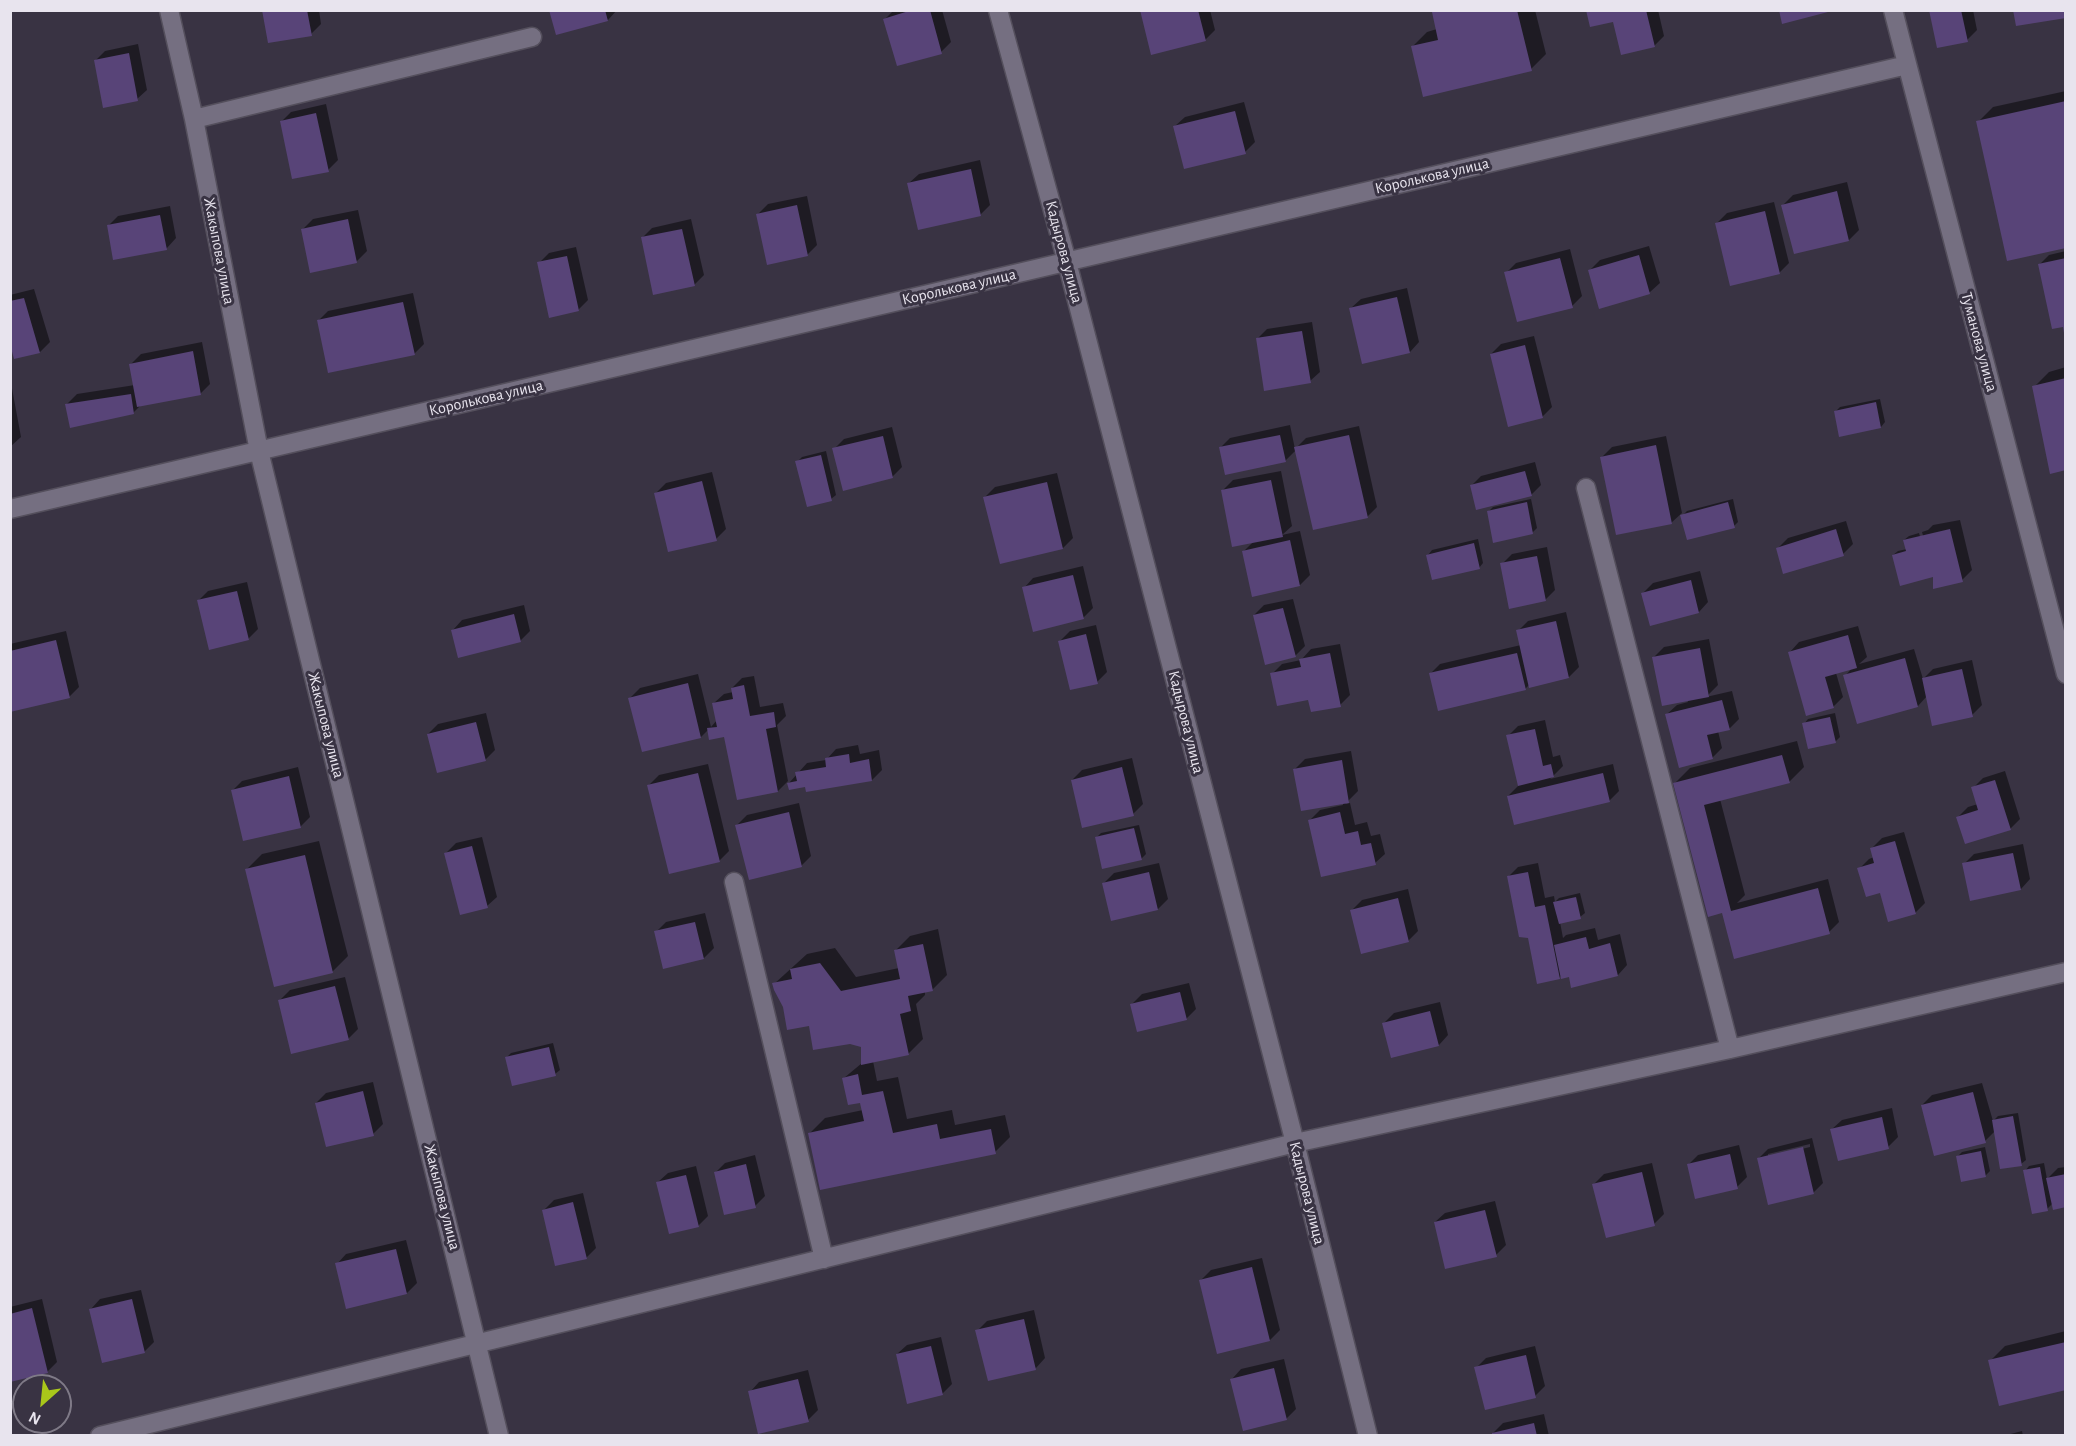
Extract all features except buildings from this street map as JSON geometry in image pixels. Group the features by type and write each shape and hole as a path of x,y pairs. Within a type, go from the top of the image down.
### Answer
{"street":[{"name":"Жакыпова улица","path":"169,10 194,119 259,451 499,1436"},
{"name":"Кадырова улица","path":"998,10 1067,262 1295,1143 1368,1436"},
{"name":"Туманова улица","path":"1893,10 2066,674"},
{"path":"194,119 532,37"},
{"name":"Королькова улица","path":"10,509 1907,65"},
{"path":"1586,488 1730,1049"},
{"path":"734,882 825,1259"},
{"path":"100,1436 1295,1143 1730,1049 2066,972"}]}
